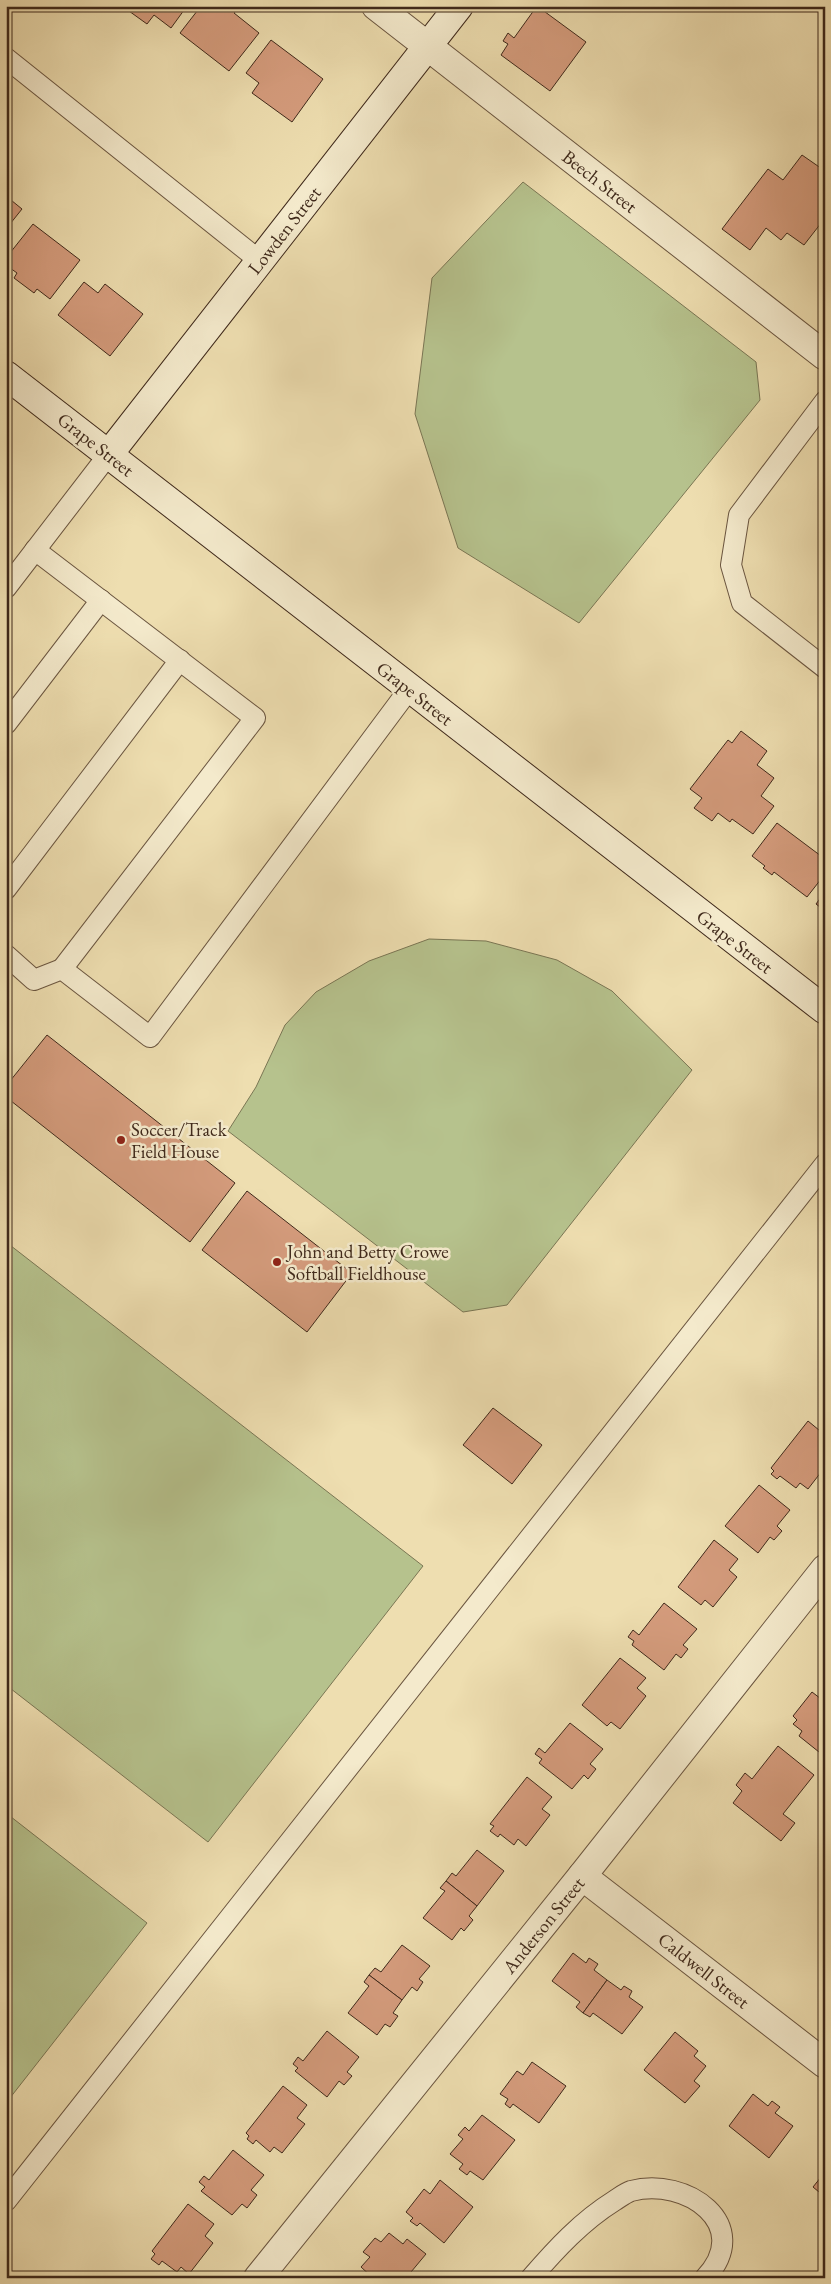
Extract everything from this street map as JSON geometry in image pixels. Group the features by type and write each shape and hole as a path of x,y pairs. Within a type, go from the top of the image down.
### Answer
{"street":[{"name":"Beech Street","path":"376,6 825,356"},
{"name":"Lowden Street","path":"109,454 459,6"},
{"name":"Grape Street","path":"6,375 825,1010"},
{"name":"Anderson Street","path":"258,2278 582,1876 825,1569"},
{"name":"Caldwell Street","path":"582,1876 825,2064"}],"lane":[{"path":"6,58 260,261"},
{"path":"825,401 739,515 731,565 742,603 825,668"},
{"path":"6,588 109,454"},
{"path":"6,955 34,980 62,969 255,718 35,550"},
{"path":"6,724 101,600"},
{"path":"6,889 180,660"},
{"path":"62,969 150,1037 410,688"},
{"path":"6,2201 825,1164"},
{"path":"531,2278 556,2249 596,2212 630,2191 658,2188 689,2195 709,2209 721,2231 721,2250 712,2270 705,2278"}],"green space":[{"path":"523,182 756,362 760,400 579,623 458,548 415,414 432,278"},
{"path":"429,939 486,941 557,960 612,991 692,1070 507,1305 463,1312 228,1131 256,1087 285,1025 316,992 369,961"},
{"path":"6,1242 423,1566 208,1842 6,1685"},
{"path":"6,1813 147,1923 6,2103"}],"building":[{"path":"122,6 187,6 171,28 154,15 147,24"},
{"path":"201,6 235,6 238,9 234,13 259,33 229,71 180,33"},
{"path":"537,6 586,42 550,91 501,55 508,44 503,41 508,33 514,38"},
{"path":"271,40 323,79 292,122 252,93 259,83 246,73"},
{"path":"802,155 825,171 825,204 822,207 825,209 825,218 804,245 787,233 781,240 766,228 750,250 722,229 768,169 783,180"},
{"path":"6,196 22,209 6,229"},
{"path":"33,224 80,260 50,299 37,289 34,293 14,278 17,273 6,265 6,258"},
{"path":"84,282 98,293 105,284 143,314 110,356 58,315"},
{"path":"741,731 767,751 757,765 774,778 761,796 774,806 753,834 732,819 730,822 718,813 712,821 694,808 702,798 690,789 728,740 732,743"},
{"path":"777,823 825,859 825,874 807,897 774,872 772,875 763,868 765,866 752,856"},
{"path":"825,892 825,911 816,904"},
{"name":"Soccer/Track Field House","path":"47,1035 235,1183 190,1242 6,1097 6,1086"},
{"name":"John and Betty Crowe Softball Fieldhouse","path":"247,1191 352,1273 307,1332 202,1250"},
{"path":"493,1408 542,1445 512,1484 463,1445"},
{"path":"808,1421 825,1435 825,1447 821,1451 825,1454 825,1467 808,1489 800,1483 796,1488 780,1476 777,1479 771,1474 774,1471 771,1468"},
{"path":"759,1485 790,1510 777,1526 782,1531 774,1540 770,1537 758,1553 725,1526"},
{"path":"714,1540 738,1559 729,1570 737,1577 713,1607 705,1600 701,1605 678,1587"},
{"path":"664,1603 697,1629 683,1645 688,1649 681,1658 676,1654 664,1670 632,1645 634,1641 628,1637 633,1630 639,1635"},
{"path":"620,1658 646,1678 637,1688 646,1696 620,1729 611,1722 607,1726 582,1705"},
{"path":"812,1692 825,1702 825,1750 822,1748 819,1752 799,1736 802,1731 793,1724 797,1720 793,1716"},
{"path":"570,1723 603,1749 590,1764 596,1769 588,1779 584,1775 572,1789 539,1763 542,1759 535,1754 539,1748 545,1753"},
{"path":"778,1746 814,1775 783,1814 795,1823 781,1841 733,1803 742,1791 736,1785 745,1773 752,1779"},
{"path":"527,1777 552,1797 542,1809 550,1815 526,1846 518,1839 514,1845 500,1834 498,1837 490,1831 494,1826 490,1824"},
{"path":"477,1850 504,1871 477,1906 446,1881 452,1873 456,1876"},
{"path":"446,1881 477,1906 469,1916 473,1920 464,1931 461,1928 452,1940 423,1918 445,1891 440,1888"},
{"path":"402,1945 430,1966 419,1979 423,1982 417,1991 412,1987 402,2000 369,1975 375,1968 381,1972"},
{"path":"573,1953 586,1963 589,1958 598,1964 594,1970 607,1980 583,2013 576,2007 580,2002 552,1981"},
{"path":"369,1975 402,2000 393,2013 398,2016 390,2027 385,2024 377,2035 348,2013 369,1986 364,1982"},
{"path":"607,1980 621,1990 624,1986 632,1991 629,1997 643,2007 622,2034 593,2013 590,2017 583,2013"},
{"path":"327,2031 359,2057 347,2072 352,2076 344,2085 339,2081 327,2097 295,2071 298,2068 293,2064 298,2057 303,2061"},
{"path":"675,2032 698,2051 694,2056 706,2066 694,2081 700,2086 685,2103 644,2070"},
{"path":"532,2062 566,2086 539,2123 513,2104 510,2108 505,2104 508,2099 500,2094 517,2071 523,2075"},
{"path":"283,2086 307,2105 297,2118 305,2124 282,2153 274,2147 270,2152 256,2140 253,2144 247,2139 249,2136 246,2133"},
{"path":"753,2094 768,2106 772,2101 780,2107 775,2113 793,2126 769,2158 729,2126"},
{"path":"482,2115 515,2140 483,2180 470,2171 467,2175 459,2169 463,2164 450,2154 463,2139 458,2135 465,2127 469,2131"},
{"path":"233,2150 264,2175 251,2190 257,2195 247,2208 242,2204 232,2215 201,2191 205,2187 199,2182 204,2176 209,2180"},
{"path":"825,2172 825,2197 813,2187"},
{"path":"440,2180 473,2207 444,2243 420,2223 417,2226 410,2221 413,2218 406,2212 424,2189 430,2194"},
{"path":"188,2204 214,2224 205,2236 213,2243 189,2274 181,2267 177,2272 162,2261 159,2265 151,2259 155,2254 152,2251"},
{"path":"389,2233 403,2244 407,2239 426,2254 406,2278 373,2278 361,2267 370,2257 363,2252 375,2238 381,2242"}],"place":[{"name":"Soccer/Track Field House","path":"121,1140"},
{"name":"John and Betty Crowe Softball Fieldhouse","path":"277,1262"}]}
